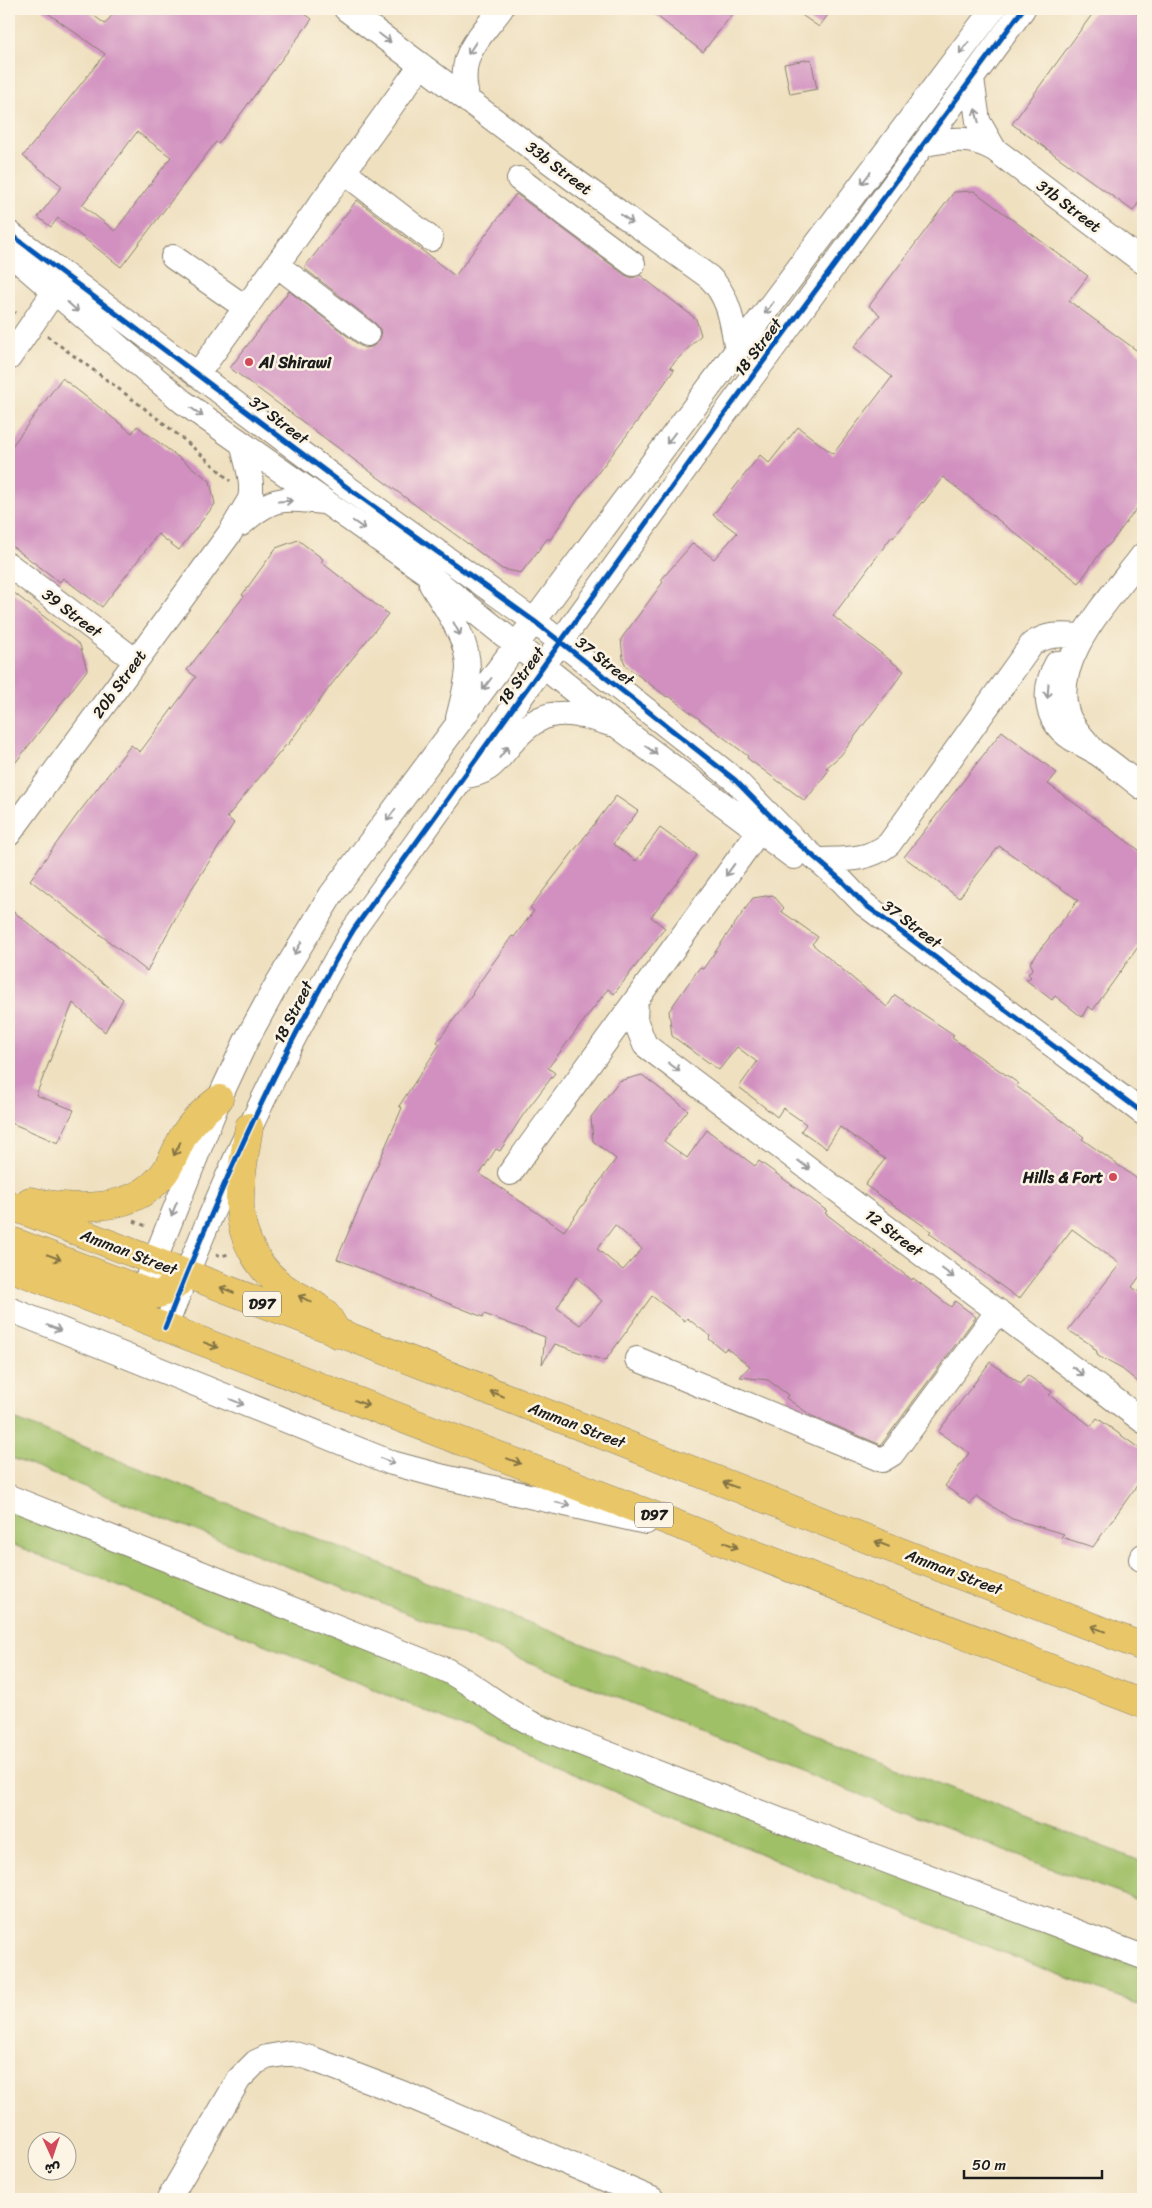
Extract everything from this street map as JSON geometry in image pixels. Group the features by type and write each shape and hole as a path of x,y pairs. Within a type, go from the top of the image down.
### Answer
{"main road":[{"path":"9,1199 77,1208 103,1206 131,1198 143,1192 164,1174 184,1134 195,1120 219,1099"},
{"path":"249,1127 240,1208 252,1249 259,1261 279,1284 323,1310 334,1325 337,1334"},
{"name":"Amman Street","path":"9,1205 1143,1647"},
{"path":"9,1240 138,1303 154,1295 167,1293 186,1274"},
{"name":"D97","path":"9,1267 138,1303 165,1328 1143,1704"}],"street":[{"name":"33b Street","path":"346,9 716,284 728,303 737,350"},
{"path":"468,100 464,84 467,56 501,9"},
{"name":"18 Street","path":"138,1303 219,1099 246,1041 331,896 534,621 993,9"},
{"name":"18 Street","path":"165,1328 197,1246 249,1127 338,954 718,423 1023,9"},
{"path":"197,375 421,65"},
{"name":"31b Street","path":"972,79 978,122 994,149"},
{"name":"31b Street","path":"925,144 960,139 978,142 994,149 1143,262"},
{"path":"344,172 431,239"},
{"path":"520,179 633,264"},
{"path":"575,220 594,195"},
{"name":"37 Street","path":"9,232 348,488 534,621 735,780 785,831 864,904"},
{"name":"37 Street","path":"9,253 183,402 424,571 619,727 827,882 864,904 1143,1114"},
{"path":"173,257 246,308"},
{"path":"277,266 367,334"},
{"path":"9,358 54,292"},
{"path":"242,443 251,488"},
{"name":"20b Street","path":"9,834 230,533 250,499 251,488"},
{"name":"20b Street","path":"230,533 256,511 269,503 290,500 326,502"},
{"path":"1143,555 1082,636 1066,675 1064,702 1075,730 1095,752 1143,788"},
{"name":"39 Street","path":"9,565 136,661"},
{"path":"424,571 460,635 465,650 468,667 457,725"},
{"path":"818,860 861,858 870,856 885,847 1032,644 1053,634 1082,636"},
{"path":"465,776 476,775 488,770 522,730 543,717 564,714 580,716 619,727"},
{"path":"510,1173 759,831"},
{"path":"601,1049 615,1045 645,1045 635,1020 636,1000"},
{"name":"12 Street","path":"645,1045 1143,1421"},
{"path":"9,1310 392,1463 706,1535"},
{"path":"637,1359 882,1460 892,1454 998,1311"},
{"path":"9,1497 446,1670 482,1690 512,1713 539,1727 1143,1958"},
{"path":"169,2199 246,2069 262,2059 290,2053 310,2058 407,2095 652,2199"}],"path":[{"path":"9,307 118,389 232,483 242,488 251,488"},
{"path":"197,1246 221,1256 252,1249"}],"green space":[{"path":"9,1417 808,1733 1143,1862 1143,1902 894,1808 9,1457"},
{"path":"9,1502 1143,1964 1143,2006 1036,1966 825,1881 301,1659 9,1543"}],"building":[{"path":"42,9 85,9 105,24 117,9 298,9 312,19 218,144 216,142 121,267 58,218 51,227 38,217 62,186 23,156 105,54","holes":["137,132 171,157 115,231 82,205"]},
{"path":"648,9 736,9 703,52"},
{"path":"793,9 832,9 819,27"},
{"path":"1096,9 1131,9 1143,18 1143,196 1133,211 1012,124"},
{"path":"811,59 817,89 790,94 784,64"},
{"path":"974,191 1088,276 1069,301 1143,355 1143,500 1110,544 1103,549 1079,583 943,477 893,538 892,536 833,616 904,671 841,755 826,768 829,770 805,801 669,696 667,697 626,666 623,659 621,639 663,582 661,580 693,543 714,559 737,533 713,515 760,455 769,463 798,427 833,454 892,377 854,347 880,315 869,306 954,192"},
{"path":"516,194 625,275 632,278 640,275 696,319 701,335 670,367 674,370 639,419 578,499 550,540 548,538 521,573 502,569 230,368 289,291 359,345 365,348 372,347 378,342 381,336 380,329 375,323 304,268 357,200 455,276"},
{"path":"62,378 132,433 137,426 210,481 215,504 179,550 158,534 102,607 63,578 60,582 9,544 9,450"},
{"path":"298,540 323,559 321,562 388,614 331,685 287,746 227,817 234,823 189,893 147,971 30,880 131,745 140,752 196,677 187,670 244,596 242,595 276,548"},
{"path":"9,589 80,645 87,670 9,771"},
{"path":"1002,731 1057,773 1048,784 1143,853 1143,940 1093,1010 1088,1006 1082,1017 1055,996 1052,1000 1026,980 1031,977 1028,974 1033,968 1030,963 1078,900 999,846 959,898 904,857"},
{"path":"616,796 638,811 613,844 636,861 660,828 697,855 651,917 665,928 614,994 608,989 548,1068 555,1073 523,1115 500,1151 496,1149 480,1174 564,1231 616,1159 593,1141 591,1117 619,1081 642,1075 688,1110 664,1141 687,1158 707,1130 755,1166 759,1161 807,1196 827,1211 825,1213 912,1280 913,1278 951,1307 955,1301 976,1317 881,1445 812,1416 786,1398 788,1395 768,1380 740,1377 750,1366 726,1348 724,1351 709,1339 710,1336 687,1318 685,1321 652,1296 605,1361 555,1344 542,1364 545,1337 484,1314 483,1317 337,1259 402,1108 399,1106 440,1044 437,1042 473,994 512,936 514,937 534,911 530,908","holes":["615,1225 642,1249 623,1270 597,1249","576,1277 602,1301 580,1325 557,1308"]},
{"path":"773,895 784,908 781,911 818,937 812,944 887,1007 895,995 954,1035 952,1038 1018,1083 1016,1086 1084,1137 1082,1139 1143,1183 1143,1272 1132,1287 1143,1295 1143,1386 1122,1369 1098,1356 1093,1346 1068,1330 1120,1264 1072,1229 1019,1299 929,1233 931,1231 865,1185 885,1159 840,1127 826,1148 801,1131 806,1124 783,1108 777,1117 739,1087 757,1062 737,1047 719,1070 672,1036 669,1011 700,967 703,969 753,898"},
{"path":"9,908 123,999 105,1032 73,1003 36,1095 74,1110 58,1143 9,1122"},
{"path":"990,1362 1021,1384 1027,1375 1052,1392 1049,1395 1091,1426 1097,1418 1143,1451 1143,1477 1093,1547 1061,1537 1064,1534 1012,1519 976,1496 970,1504 945,1486 969,1453 938,1432"}],"cycle path":[{"path":"165,1328 193,1257 255,1118 288,1049 354,929 718,423 1023,9"},
{"path":"9,233 348,488 534,621 735,780 791,837 842,881 864,904 1143,1113"}],"place":[{"name":"Al Shirawi","path":"249,362"},
{"name":"Hills & Fort","path":"1113,1177"}]}
